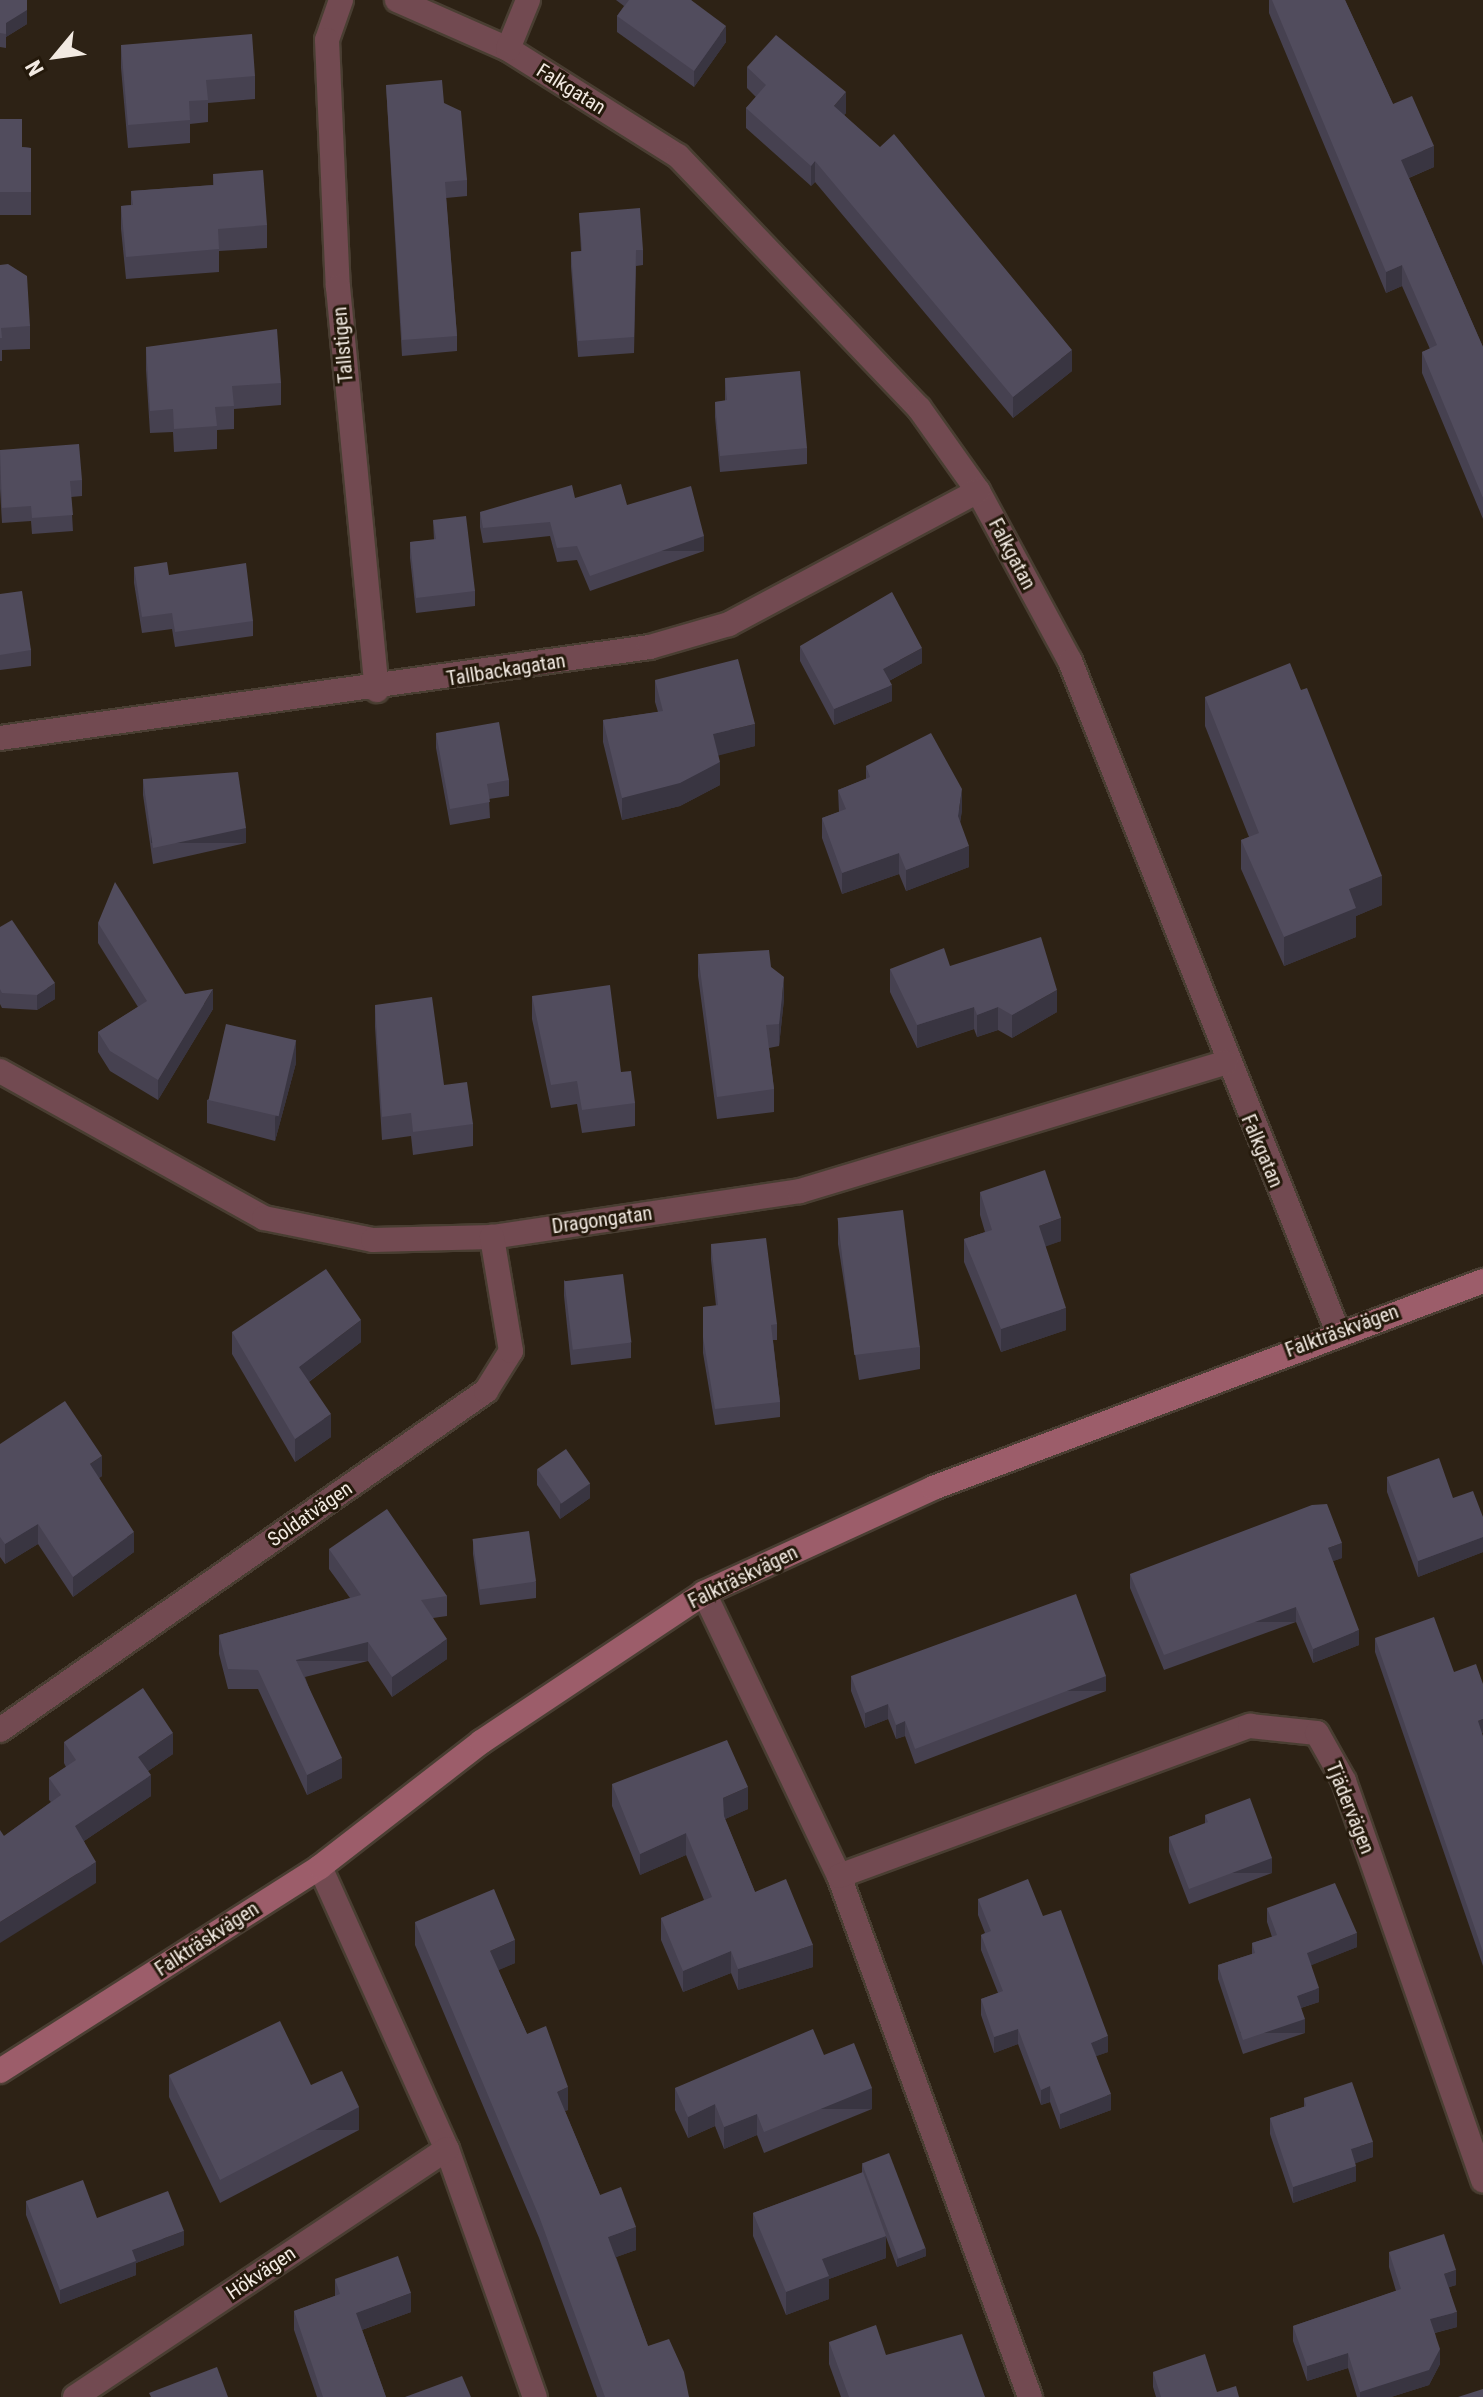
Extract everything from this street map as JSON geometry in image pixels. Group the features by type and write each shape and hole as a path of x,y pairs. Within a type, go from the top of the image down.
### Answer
{"street":[{"name":"Tallstigen","path":"341,0 327,40 338,287 377,690"},
{"name":"Falkgatan","path":"397,0 508,49 678,156 919,408 978,491 1070,661 1225,1063 1338,1332"},
{"path":"508,49 528,0"},
{"name":"Tallbackagatan","path":"0,738 377,690 650,647 729,624 978,491"},
{"name":"Dragongatan","path":"0,1071 264,1218 373,1240 492,1237 800,1191 1225,1063"},
{"name":"Soldatvägen","path":"0,1730 486,1391 511,1351 492,1237"},
{"name":"Falkträskvägen","path":"0,2071 320,1867 481,1742 704,1593 933,1488 1338,1332 1483,1281"},
{"path":"704,1593 839,1876 1030,2397"},
{"name":"Tjädervägen","path":"839,1876 1250,1726 1317,1733 1344,1781 1483,2180"},
{"path":"320,1867 447,2149 535,2397"},
{"name":"Hökvägen","path":"75,2397 447,2149"}],"building":[{"path":"0,0 27,0 27,10 6,23 6,34 0,33"},
{"path":"629,0 691,0 726,26 694,71 617,16"},
{"path":"1272,0 1345,0 1393,104 1412,96 1434,146 1401,160 1483,347 1483,498 1422,352 1437,345 1402,265 1386,272"},
{"path":"252,34 255,76 206,80 208,100 189,101 190,120 128,125 121,45"},
{"path":"776,35 846,92 834,106 880,147 894,134 1072,350 1013,397 815,161 811,166 746,108 766,85 747,67"},
{"path":"442,80 444,103 461,111 467,180 445,182 457,336 402,340 386,85"},
{"path":"0,119 22,119 22,147 31,148 31,192 0,192"},
{"path":"263,170 267,225 218,229 219,249 126,257 121,206 133,205 131,191 214,185 213,174"},
{"path":"640,208 643,250 636,250 634,337 578,341 571,252 582,251 579,213"},
{"path":"8,264 27,276 30,326 1,328 0,338 0,265"},
{"path":"277,329 281,383 232,386 234,406 215,407 217,426 174,429 173,409 150,411 146,347"},
{"path":"800,371 807,448 720,456 715,402 727,400 725,378"},
{"path":"79,444 82,480 70,481 73,515 32,518 31,506 2,508 0,450"},
{"path":"621,484 627,505 691,486 704,536 590,576 577,546 557,548 550,522 483,528 480,512 572,485 575,498"},
{"path":"466,516 475,591 416,598 410,542 436,539 433,520"},
{"path":"167,562 169,575 246,563 253,621 175,632 172,613 142,617 134,567"},
{"path":"22,591 31,650 0,655 0,594"},
{"path":"892,592 922,648 883,669 892,685 834,709 800,646"},
{"path":"738,659 755,724 713,734 720,762 680,783 622,798 603,720 663,711 655,680"},
{"path":"1290,663 1301,690 1307,688 1382,876 1349,889 1356,908 1284,937 1241,840 1259,833 1205,697"},
{"path":"499,722 509,780 487,784 490,802 450,809 436,733"},
{"path":"931,733 962,789 958,816 969,846 906,870 899,853 842,873 822,818 846,809 838,790 870,777 866,766"},
{"path":"238,772 246,828 153,848 143,779"},
{"path":"115,882 185,994 213,989 158,1080 110,1051 98,1032 147,1001 98,923"},
{"path":"12,920 55,983 37,995 2,993 0,989 0,927"},
{"path":"1041,937 1057,990 1012,1015 998,1007 977,1015 974,1007 917,1025 890,969 944,948 950,966"},
{"path":"769,950 771,967 784,977 779,1024 766,1025 774,1089 717,1097 698,954"},
{"path":"610,985 621,1072 631,1071 635,1103 582,1110 577,1081 551,1085 532,996"},
{"path":"432,997 444,1085 467,1082 473,1124 413,1132 411,1113 382,1117 375,1005"},
{"path":"226,1024 296,1040 279,1116 208,1100"},
{"path":"1045,1170 1061,1218 1039,1226 1066,1308 1001,1329 964,1239 992,1230 980,1192"},
{"path":"903,1210 920,1347 854,1355 837,1218"},
{"path":"766,1238 777,1324 771,1325 780,1402 715,1409 703,1337 703,1307 718,1305 711,1244"},
{"path":"326,1269 361,1320 299,1367 331,1414 295,1439 232,1332"},
{"path":"623,1274 631,1342 573,1350 564,1281"},
{"path":"65,1401 102,1456 90,1464 134,1532 73,1577 38,1524 5,1544 0,1537 0,1444"},
{"path":"566,1449 590,1483 561,1503 537,1469"},
{"path":"1439,1458 1453,1498 1473,1491 1483,1517 1483,1537 1418,1561 1387,1477"},
{"path":"1327,1504 1342,1543 1328,1548 1359,1630 1313,1649 1296,1607 1164,1655 1130,1574 1312,1505"},
{"path":"387,1509 447,1596 421,1600 447,1639 392,1677 368,1642 296,1660 342,1758 307,1775 258,1670 228,1669 219,1635 361,1595 329,1549"},
{"path":"529,1531 536,1582 480,1589 473,1539"},
{"path":"1076,1594 1106,1676 915,1749 905,1721 896,1725 888,1704 865,1713 851,1676"},
{"path":"1434,1617 1454,1672 1476,1664 1483,1684 1483,1719 1478,1721 1483,1736 1483,1952 1375,1638"},
{"path":"143,1688 173,1733 138,1757 151,1775 75,1826 96,1862 0,1922 0,1830 4,1836 61,1795 49,1778 76,1760 64,1742"},
{"path":"727,1740 748,1787 723,1798 724,1816 755,1892 786,1879 813,1945 738,1969 731,1951 683,1971 661,1918 712,1897 686,1833 640,1854 612,1784"},
{"path":"1250,1798 1272,1858 1189,1889 1169,1837 1208,1822 1205,1815"},
{"path":"1028,1879 1043,1916 1061,1910 1108,2036 1091,2043 1111,2094 1060,2114 1050,2086 1041,2090 1018,2029 994,2037 981,1999 1003,1991 981,1935 991,1931 978,1899"},
{"path":"1335,1883 1357,1933 1307,1953 1319,1988 1297,1996 1305,2019 1243,2040 1218,1965 1255,1953 1252,1943 1277,1935 1267,1908"},
{"path":"494,1889 515,1940 490,1951 527,2034 546,2026 568,2087 557,2092 600,2195 621,2187 636,2227 608,2237 648,2346 669,2339 684,2372 689,2397 605,2397 539,2216 415,1922"},
{"path":"280,2021 311,2085 342,2071 359,2107 220,2180 169,2075"},
{"path":"813,2029 824,2055 854,2043 872,2088 764,2132 757,2114 724,2127 715,2104 688,2117 675,2088"},
{"path":"1352,2082 1373,2142 1351,2149 1356,2166 1293,2187 1270,2118 1306,2106 1304,2098"},
{"path":"889,2153 926,2248 898,2259 862,2163"},
{"path":"863,2172 886,2236 822,2259 829,2276 786,2292 753,2213"},
{"path":"83,2180 97,2218 168,2191 184,2231 132,2250 136,2261 60,2290 26,2201"},
{"path":"1444,2234 1456,2270 1444,2274 1457,2312 1430,2319 1440,2349 1429,2370 1360,2392 1348,2353 1307,2366 1293,2326 1401,2289 1389,2252"},
{"path":"398,2256 411,2293 356,2313 386,2397 323,2397 294,2311 340,2294 335,2279"},
{"path":"876,2325 886,2355 962,2334 985,2397 849,2397 829,2342"},
{"path":"1205,2354 1217,2392 1236,2386 1239,2397 1161,2397 1153,2372"},
{"path":"217,2367 228,2397 151,2397 149,2393"},
{"path":"462,2376 471,2397 405,2397"},
{"path":"1483,2389 1483,2397 1458,2397"}]}
